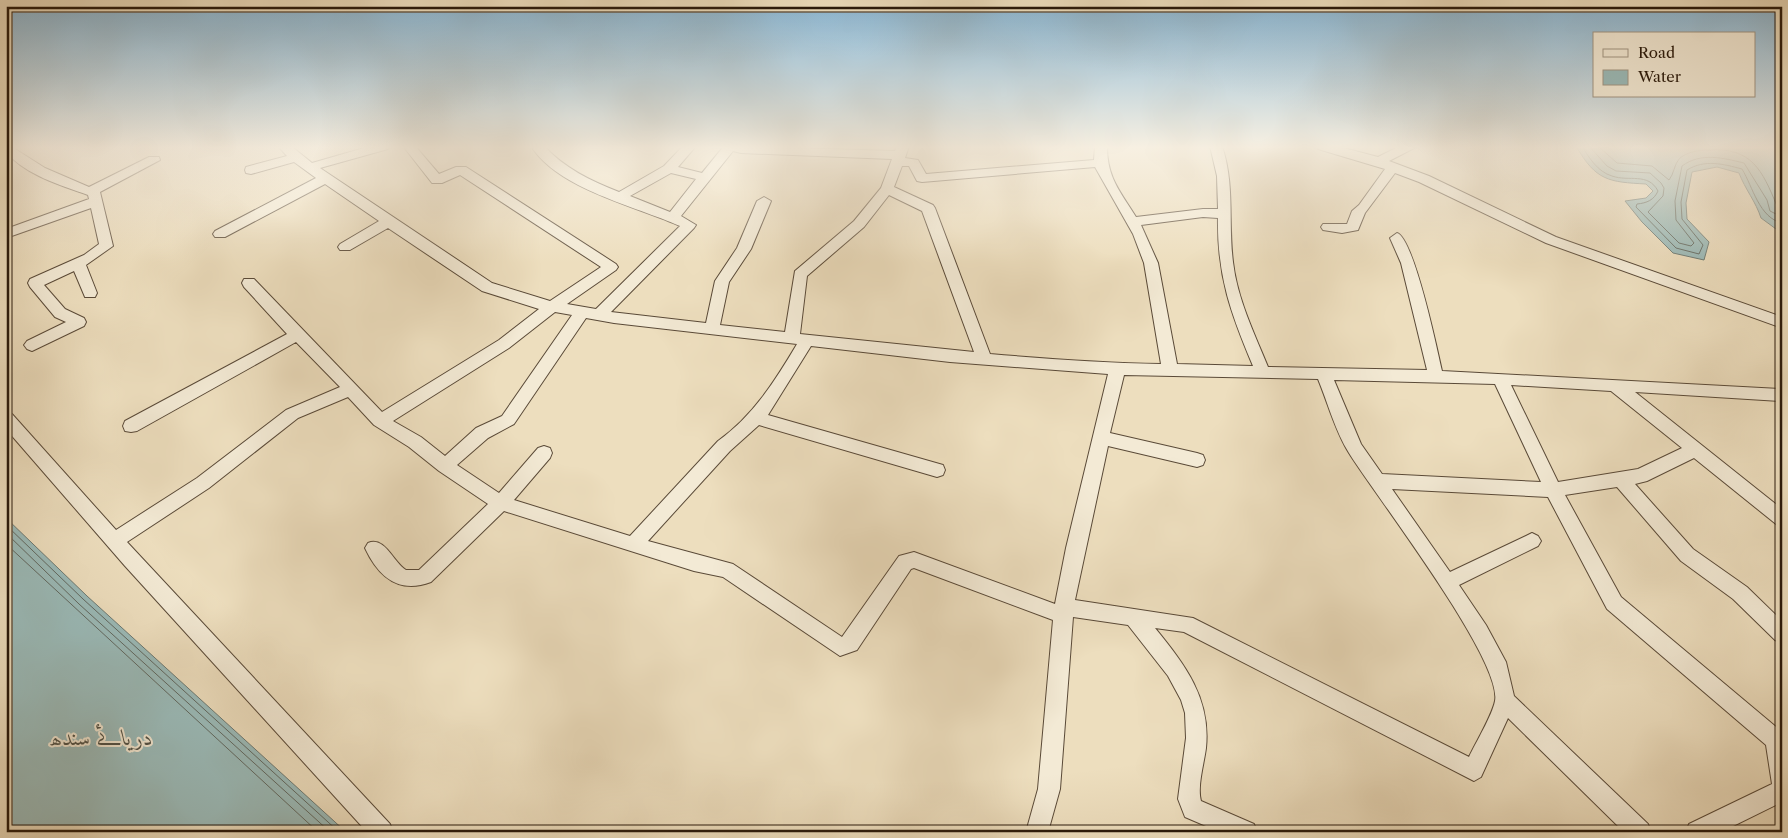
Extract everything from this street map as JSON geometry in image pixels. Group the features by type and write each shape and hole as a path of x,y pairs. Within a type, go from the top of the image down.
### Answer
{"street":[{"path":"69,185 93,196"},
{"path":"6,234 93,196 111,185"},
{"path":"220,234 272,209 284,200 312,185"},
{"path":"336,185 487,288 536,303 599,315 799,339 1085,368 1118,367 1170,370 1500,378 1782,395"},
{"path":"380,421 504,344 554,305 611,267 484,185"},
{"path":"593,185 689,225 599,315"},
{"path":"619,197 640,185"},
{"path":"673,217 698,185"},
{"path":"634,544 724,446 742,434 768,403 799,339 800,274 859,224 888,185"},
{"path":"1112,185 1140,234 1151,263 1170,370"},
{"path":"1224,185 1226,264 1243,323 1263,372"},
{"path":"1328,227 1342,229 1354,226 1358,211 1364,208 1380,185"},
{"path":"1437,185 1551,240 1782,322"},
{"path":"887,189 928,208 984,359"},
{"path":"32,344 79,322 60,312 35,282 78,263 101,251 106,246 93,196"},
{"path":"712,328 722,281 744,249 764,201"},
{"path":"1132,222 1203,213 1226,214"},
{"path":"345,248 389,221"},
{"path":"1397,238 1408,262 1436,376"},
{"path":"78,263 90,293"},
{"path":"249,283 297,335 315,350 380,421 415,442 444,466 501,503 694,563 727,570 840,647 850,644 904,562 914,560 1064,611 1186,624 1474,770 1505,701"},
{"path":"444,466 482,433 508,420 582,312"},
{"path":"131,426 297,335"},
{"path":"1037,832 1049,789 1064,611 1075,548 1118,367"},
{"path":"1324,373 1354,447 1479,631 1499,670 1505,701 1640,832"},
{"path":"1500,378 1552,490 1614,602 1775,740 1782,782"},
{"path":"1615,385 1782,519"},
{"path":"114,541 203,483 292,414 351,389"},
{"path":"6,418 114,541 382,832"},
{"path":"756,418 937,470"},
{"path":"1102,438 1197,460"},
{"path":"1376,481 1552,490 1642,476 1695,450"},
{"path":"374,548 399,578 412,581 426,576 501,503 544,453"},
{"path":"1621,480 1682,550 1740,593 1782,634"},
{"path":"1447,582 1532,541"},
{"path":"1134,617 1175,672 1192,699 1197,728 1189,799 1193,809 1246,832"},
{"path":"1697,832 1782,791"}],"water":[{"path":"1647,185 1689,185 1686,203 1687,219 1709,242 1704,260 1673,253 1642,222 1625,201 1646,198 1653,191"},
{"path":"1744,185 1782,185 1782,228 1776,229 1761,218"},
{"name":"دریائے سندھ","path":"6,518 87,596 346,832 6,832"}]}
